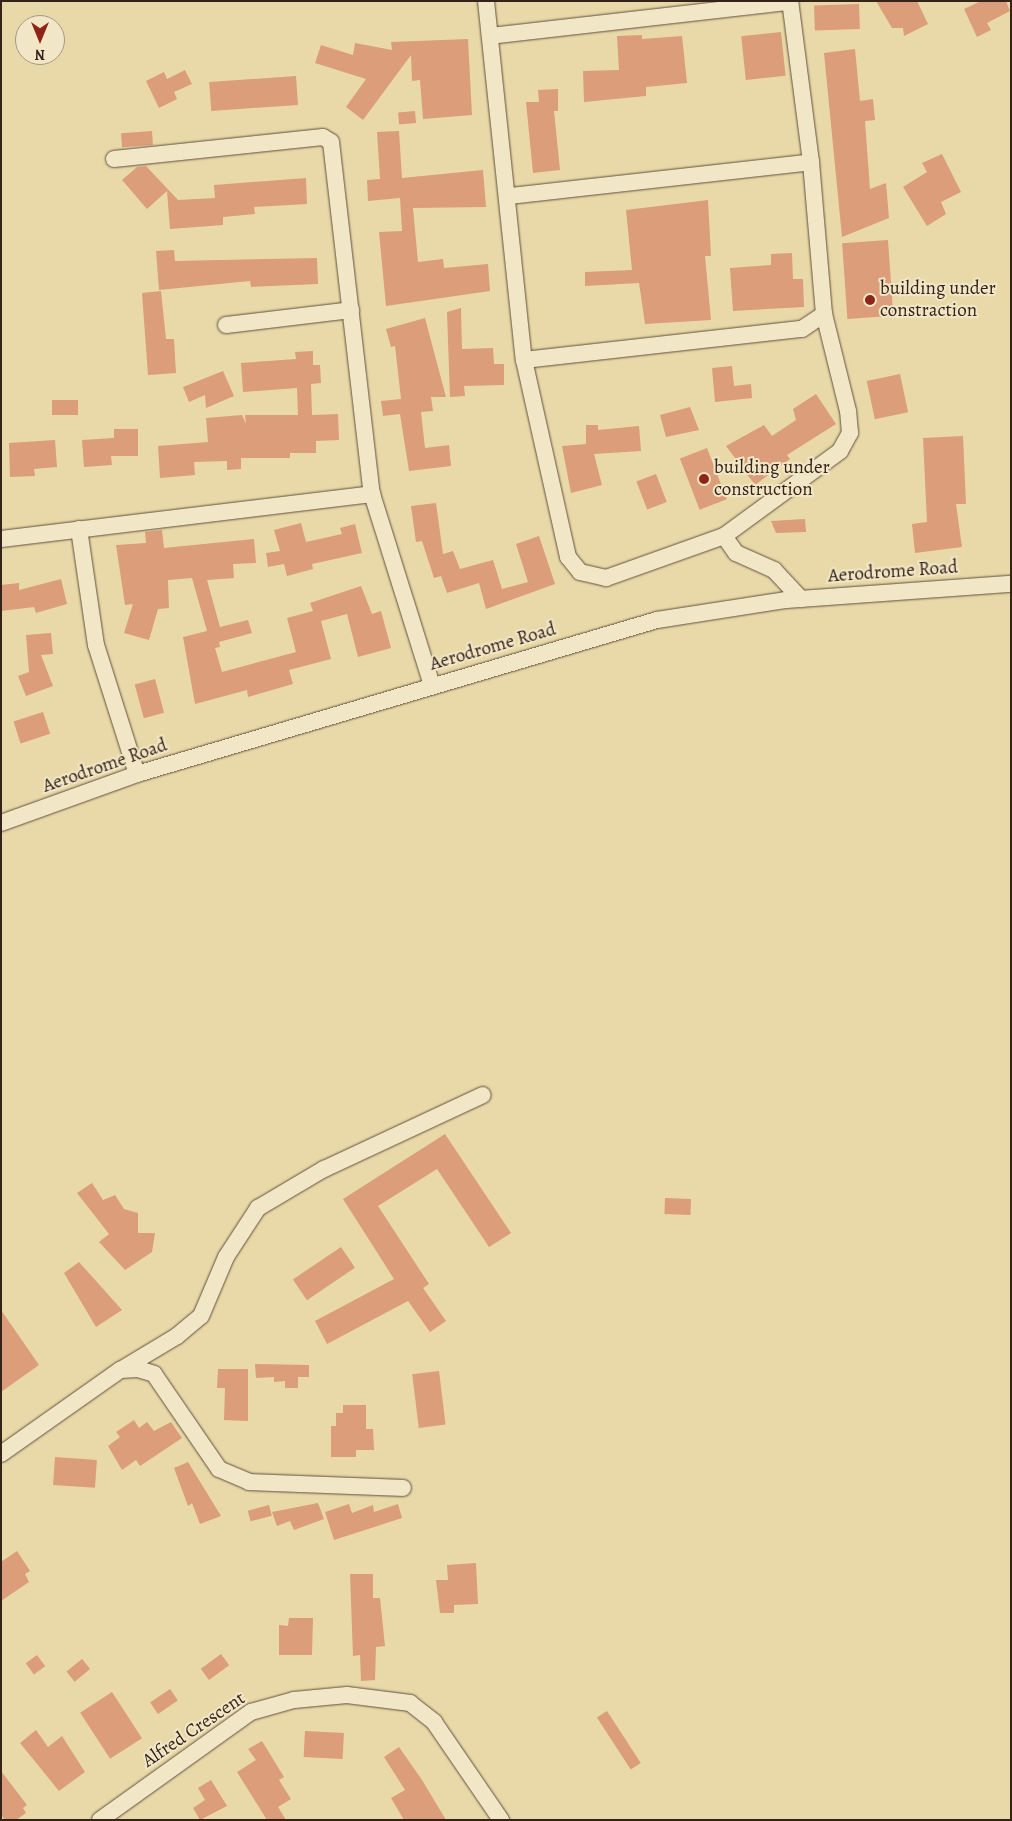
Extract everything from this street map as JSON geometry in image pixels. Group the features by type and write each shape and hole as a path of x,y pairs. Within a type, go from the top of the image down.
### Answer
{"street":[{"path":"486,1 490,36 510,196 524,360 568,557 580,572 606,578 724,536 840,451 850,433 824,314 811,162 790,2 490,36"},
{"path":"114,159 323,137 331,142 372,494 432,686"},
{"path":"510,196 811,162"},
{"path":"226,325 351,310"},
{"path":"524,360 802,329 824,314"},
{"path":"1,539 372,494"},
{"path":"78,530 96,644 137,774"},
{"path":"724,536 736,553 774,570 801,599"},
{"name":"Aerodrome Road","path":"1,823 137,774 657,620 801,599 1011,584"},
{"path":"1,1454 120,1370 177,1336 201,1316 226,1257 258,1208 324,1169 483,1095"},
{"path":"120,1370 154,1374 219,1469 249,1482 403,1488"},
{"name":"Alfred Crescent","path":"100,1820 251,1712 294,1700 348,1695 410,1703 434,1722 501,1820"}],"building":[{"path":"876,1 917,1 928,24 904,36 903,28 892,28"},
{"path":"981,1 1006,1 1010,11 987,23 991,30 977,37 964,9"},
{"path":"859,4 860,29 815,31 814,6"},
{"path":"781,32 786,76 746,80 741,36"},
{"path":"642,35 642,39 682,36 687,83 646,87 646,96 584,102 583,71 619,70 617,36"},
{"path":"468,39 472,115 423,119 420,80 412,81 411,55 363,120 346,107 366,79 315,63 321,45 353,55 355,43 392,50 391,42"},
{"path":"855,49 860,101 873,99 875,120 865,121 870,189 886,183 889,218 842,237 824,53"},
{"path":"185,70 192,84 174,92 177,99 159,108 146,81 164,72 167,79"},
{"path":"296,76 298,105 211,111 209,82"},
{"path":"558,89 558,111 554,111 560,170 533,173 526,102 539,102 538,90"},
{"path":"415,111 416,123 399,124 398,112"},
{"path":"152,131 153,145 122,147 121,133"},
{"path":"399,131 402,178 483,170 486,207 413,208 418,262 443,259 444,268 488,264 490,291 386,306 379,232 402,231 400,198 368,201 367,180 380,179 377,132"},
{"path":"942,154 961,192 941,202 946,214 927,226 903,187 927,172 922,163"},
{"path":"146,166 178,200 215,198 214,185 306,178 307,204 254,207 255,214 223,217 223,225 170,229 167,191 147,209 122,180 137,167"},
{"path":"708,200 711,256 705,256 711,320 645,324 639,283 585,286 585,272 632,270 626,210"},
{"path":"888,240 893,316 847,319 842,243"},
{"path":"174,250 175,261 317,258 318,284 251,287 250,281 159,290 156,251"},
{"path":"792,253 793,279 803,279 804,307 733,311 730,268 771,265 771,254"},
{"path":"161,291 166,339 174,339 176,373 148,375 142,293"},
{"path":"461,308 462,349 493,348 494,364 504,364 504,385 464,386 465,396 450,397 447,312"},
{"path":"425,318 446,397 431,397 433,411 421,412 425,448 449,445 451,466 409,471 400,414 383,416 381,401 401,399 395,346 391,347 386,329"},
{"path":"313,351 313,365 320,365 321,383 311,384 312,415 338,414 339,440 316,441 316,453 290,453 290,458 241,458 241,469 227,470 227,461 194,462 195,475 160,478 158,446 208,442 206,418 242,415 246,424 245,415 298,415 297,388 243,392 241,363 296,359 295,352"},
{"path":"732,366 734,386 751,384 752,398 715,402 712,368"},
{"path":"223,371 234,396 206,408 205,395 189,402 183,387"},
{"path":"900,374 908,412 875,419 867,381"},
{"path":"816,394 836,424 787,455 790,459 755,485 726,446 764,425 772,436 796,420 793,409"},
{"path":"52,400 78,400 78,415 52,415"},
{"path":"690,407 699,430 666,437 660,415"},
{"path":"586,425 598,425 598,430 639,426 641,451 594,454 602,485 571,493 562,446 586,444"},
{"path":"114,429 138,429 138,456 111,456 112,465 84,467 82,440 114,438"},
{"path":"963,436 966,504 956,504 962,547 915,553 912,524 927,522 923,438"},
{"path":"55,440 57,467 34,469 35,476 10,477 9,443"},
{"name":"building under construction","path":"707,448 727,499 700,510 680,458"},
{"path":"656,474 667,502 647,510 636,482"},
{"path":"436,503 443,554 453,551 460,569 493,560 502,589 528,582 516,544 539,536 555,584 486,609 479,583 447,593 441,576 434,578 422,541 416,542 411,506"},
{"path":"805,519 806,532 776,533 771,521"},
{"path":"301,523 306,542 342,534 340,528 355,524 362,553 312,564 313,569 287,576 284,564 268,567 266,553 280,551 274,530"},
{"path":"162,530 164,548 254,539 256,563 233,564 234,578 207,580 220,627 248,620 252,633 219,642 220,647 215,648 222,672 296,652 287,618 313,611 310,603 361,586 372,614 381,611 391,648 358,657 347,614 321,621 331,659 289,670 293,684 248,697 247,690 195,704 183,637 207,631 192,578 168,580 169,608 158,609 149,640 124,633 133,604 125,605 116,545 146,543 145,532"},
{"path":"61,579 67,604 36,613 34,607 1,611 1,585 19,583 19,590"},
{"path":"51,633 53,654 41,655 53,686 26,696 18,676 29,672 26,635"},
{"path":"155,679 164,713 144,718 135,684"},
{"path":"43,712 50,734 21,743 14,722"},
{"path":"445,1134 511,1233 489,1247 437,1169 378,1206 429,1284 423,1288 446,1321 430,1332 408,1301 327,1344 315,1321 394,1279 343,1199"},
{"path":"92,1183 103,1200 115,1195 124,1209 138,1213 138,1233 155,1233 152,1252 125,1270 99,1242 109,1234 77,1193"},
{"path":"665,1198 691,1199 690,1215 664,1214"},
{"path":"341,1247 355,1268 307,1300 293,1279"},
{"path":"79,1262 122,1310 96,1327 64,1273"},
{"path":"1,1310 39,1365 1,1392"},
{"path":"255,1364 309,1365 309,1377 298,1377 298,1388 285,1388 285,1381 274,1382 274,1377 256,1378"},
{"path":"218,1369 248,1369 248,1421 224,1420 225,1388 217,1388"},
{"path":"439,1371 446,1425 419,1428 412,1374"},
{"path":"343,1405 366,1405 366,1429 373,1429 374,1450 356,1450 356,1457 331,1457 331,1426 336,1426 336,1413 343,1413"},
{"path":"134,1420 139,1428 147,1422 154,1431 171,1422 182,1438 140,1466 136,1460 122,1470 108,1446 120,1437 116,1432"},
{"path":"55,1457 97,1460 95,1488 53,1485"},
{"path":"188,1462 221,1516 200,1524 192,1503 188,1506 174,1468"},
{"path":"318,1503 324,1519 294,1530 290,1521 277,1526 272,1512"},
{"path":"349,1504 352,1513 373,1505 374,1512 398,1504 402,1518 334,1540 325,1512"},
{"path":"269,1505 272,1516 251,1521 248,1511"},
{"path":"17,1551 30,1571 25,1574 29,1582 1,1601 1,1562"},
{"path":"476,1563 478,1604 454,1605 454,1613 440,1613 436,1580 448,1580 447,1565"},
{"path":"350,1574 373,1574 373,1598 380,1598 385,1646 376,1647 375,1680 361,1681 360,1655 353,1656"},
{"path":"289,1618 313,1618 312,1655 279,1655 279,1625 288,1626"},
{"path":"221,1654 229,1665 209,1680 201,1669"},
{"path":"37,1655 45,1666 34,1675 26,1663"},
{"path":"82,1659 90,1669 75,1682 66,1672"},
{"path":"170,1689 178,1701 158,1714 150,1702"},
{"path":"112,1692 142,1738 110,1759 80,1713"},
{"path":"607,1711 641,1763 631,1770 597,1718"},
{"path":"36,1730 48,1747 62,1736 85,1772 59,1791 20,1743"},
{"path":"305,1731 344,1733 343,1759 304,1757"},
{"path":"262,1741 284,1777 279,1780 291,1799 278,1807 286,1820 267,1820 237,1772 256,1760 248,1749"},
{"path":"399,1747 446,1820 404,1820 391,1798 405,1790 384,1757"},
{"path":"1,1771 27,1805 23,1808 26,1813 16,1820 5,1820 1,1815"},
{"path":"211,1780 227,1806 200,1820 193,1808 205,1800 198,1788"}],"place":[{"name":"building under constraction","path":"870,300"},
{"name":"building under construction","path":"704,479"}]}
